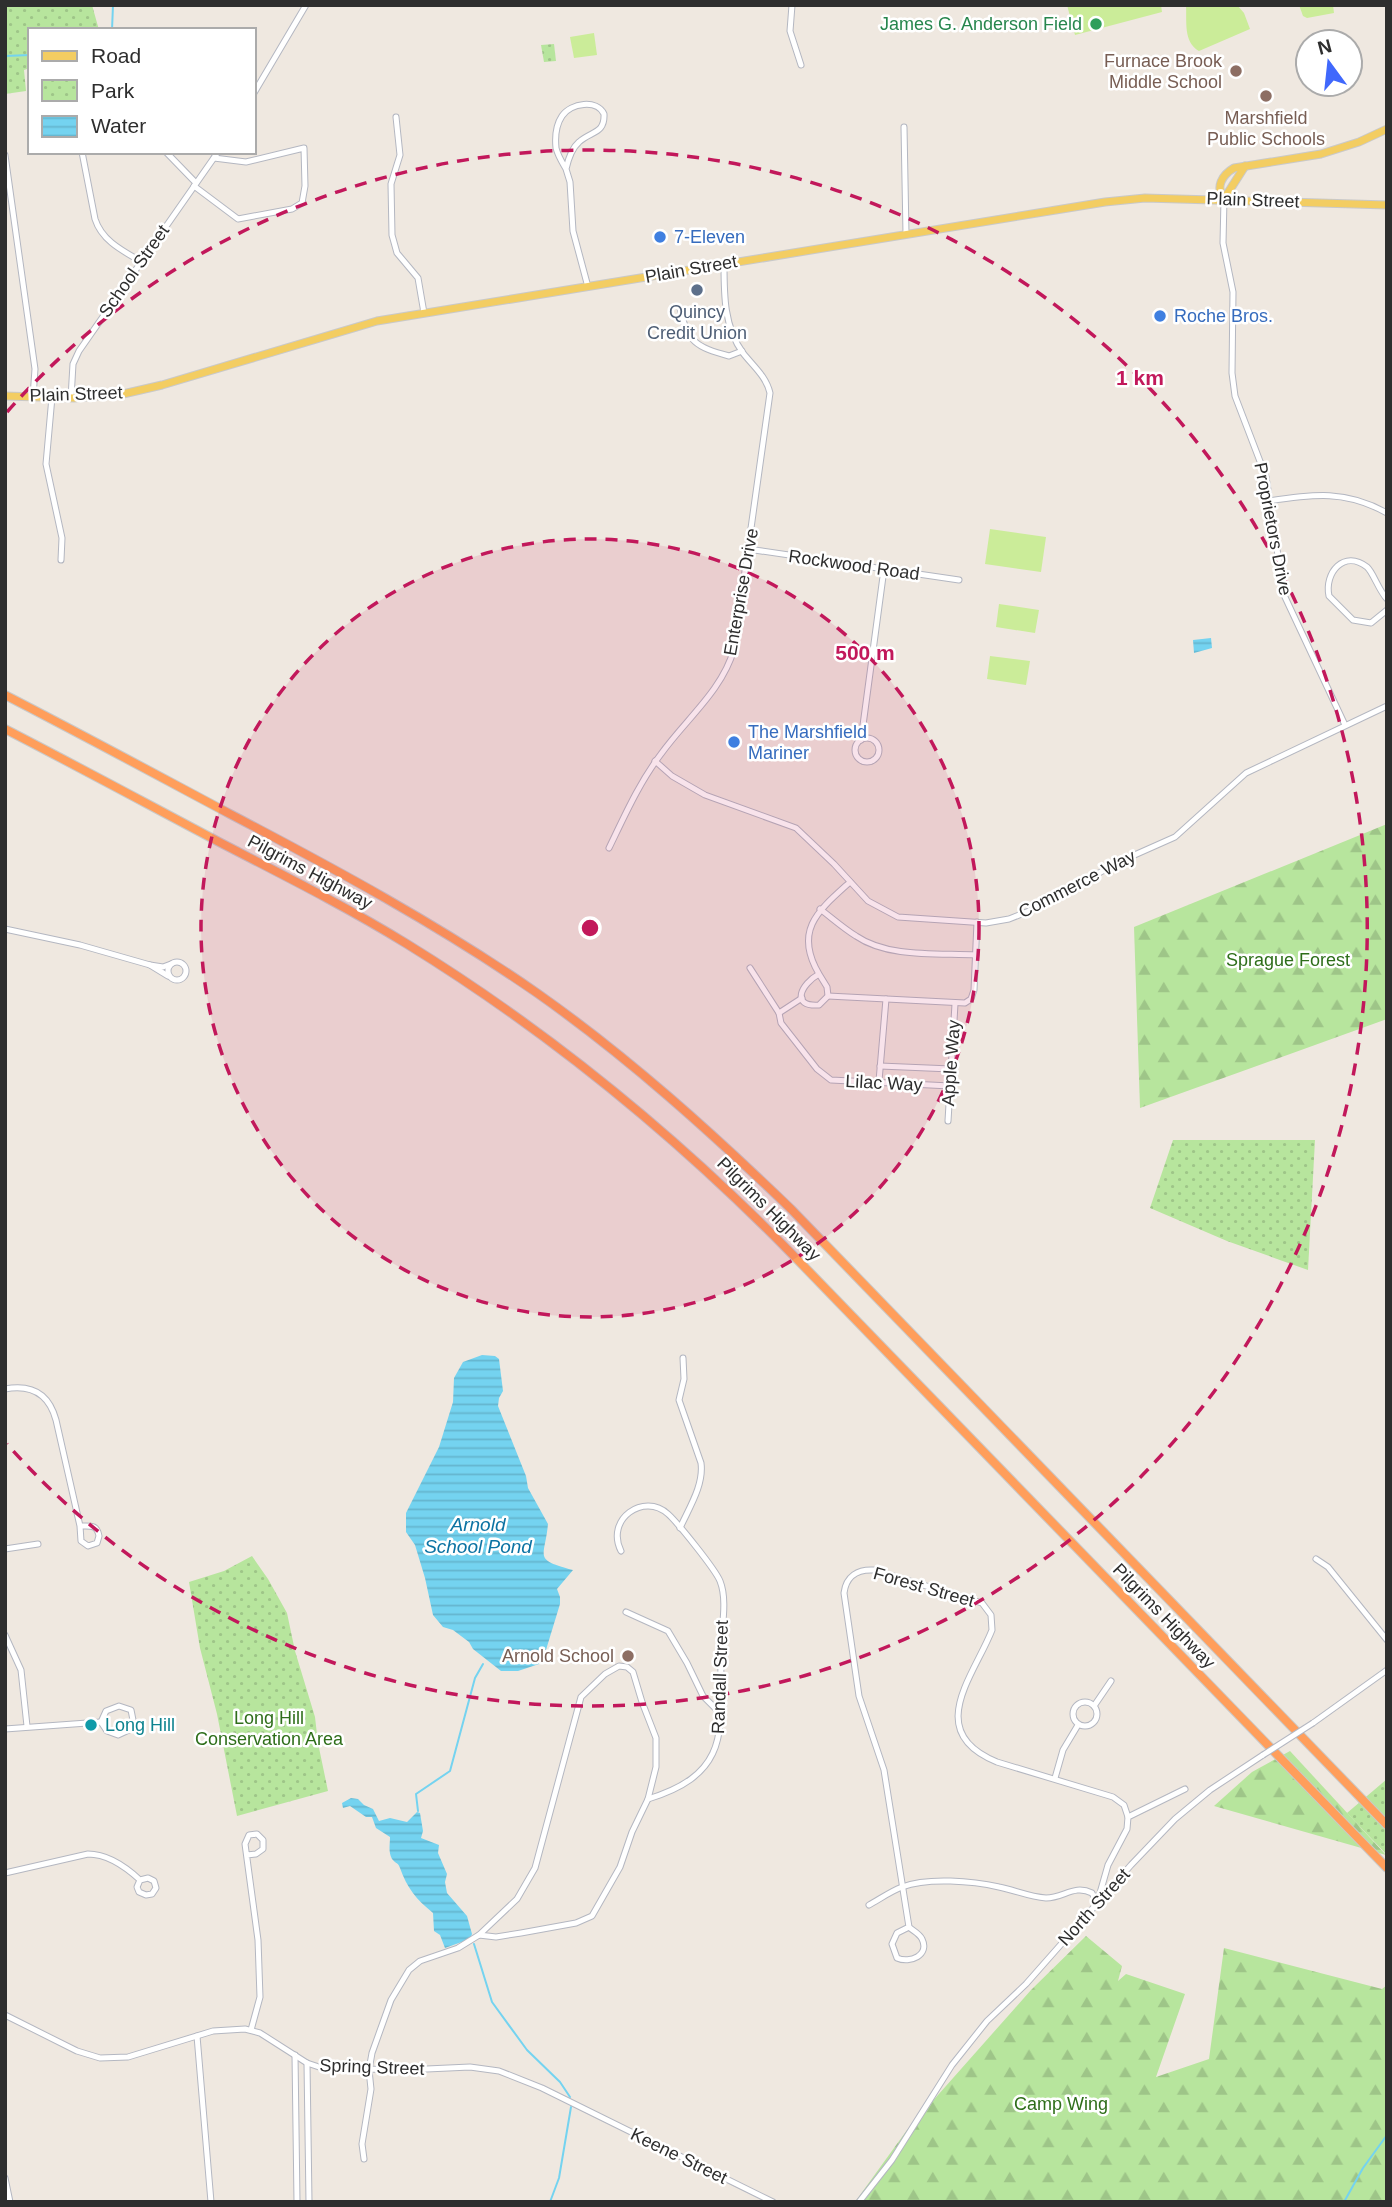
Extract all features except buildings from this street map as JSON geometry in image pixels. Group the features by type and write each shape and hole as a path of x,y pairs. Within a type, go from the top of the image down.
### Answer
{"highway":[{"name":"Pilgrims Highway","path":"5,695 337,870 413,913 534,991 617,1054 729,1149 791,1209 1387,1825"},
{"name":"Pilgrims Highway","path":"5,729 295,881 406,943 506,1009 624,1098 681,1146 756,1217 1387,1868"}],"main road":[{"path":"1224,199 1220,190 1224,175 1234,168 1331,152 1387,129"},
{"path":"1224,199 1245,166"},
{"name":"Plain Street","path":"5,396 110,396 148,388 357,326 1124,199 1224,199 1387,205"}],"street":[{"path":"256,90 306,5"},
{"path":"792,5 790,31 801,65"},
{"path":"566,169 578,142 599,132 603,127 604,111 596,104 571,108 562,116 556,145 570,182 572,231 588,288"},
{"path":"396,117 400,155 391,184 392,235 397,253 418,278 424,313"},
{"path":"904,127 906,234"},
{"path":"168,154 195,184 238,219 300,206 305,186 304,148 258,160 234,162 216,155"},
{"path":"82,154 94,219 110,242 142,262"},
{"path":"5,155 35,369 33,397"},
{"name":"School Street","path":"71,398 75,358 216,155"},
{"name":"Proprietors Drive","path":"1224,199 1223,243 1233,292 1233,386 1238,407 1263,466 1284,595 1345,725"},
{"name":"Enterprise Drive","path":"609,848 635,792 655,761 713,690 727,668 736,640 770,393 766,381 732,335 725,309 724,264"},
{"path":"680,308 687,333 696,344 729,356 742,351"},
{"path":"52,397 46,464 61,532 61,560"},
{"path":"1269,500 1338,495 1362,501 1387,513"},
{"name":"Rockwood Road","path":"748,550 959,580"},
{"path":"1387,599 1379,591 1365,565 1353,561 1343,562 1333,569 1328,578 1329,597 1353,620 1371,622 1387,610"},
{"path":"861,740 871,739 877,744 878,754 873,760 858,758 856,747 861,740 884,569"},
{"name":"Commerce Way","path":"655,761 672,776 705,795 796,828 868,901 898,917 977,922 1009,919 1029,911 1112,865 1175,837 1246,774 1387,706"},
{"path":"828,996 827,987 810,956 808,936 820,909 850,881"},
{"path":"820,909 857,938 875,945 894,950 975,955"},
{"path":"802,998 812,1005 819,1005 828,996 965,1003 971,999 974,990 977,922"},
{"path":"5,929 163,967 176,962 183,964 186,974 183,979 177,981 150,964"},
{"path":"169,976 168,969 171,964"},
{"name":"Lilac Way","path":"750,968 779,1013 781,1023 817,1069 831,1080 950,1086"},
{"path":"802,998 802,987 818,974"},
{"path":"779,1013 802,998"},
{"path":"879,1082 886,999"},
{"name":"Apple Way","path":"948,1121 955,1004"},
{"path":"880,1066 951,1069"},
{"path":"680,1528 702,1470 680,1406 684,1379 683,1358"},
{"path":"5,1388 29,1388 43,1395 50,1404 80,1526 79,1534 83,1544 91,1546 97,1543 99,1536 95,1528 90,1525 80,1526"},
{"name":"Randall Street","path":"621,1550 616,1539 618,1526 625,1515 648,1507 663,1510 716,1573 721,1584 722,1716 717,1743 698,1774 675,1790 648,1799"},
{"path":"5,1549 38,1544"},
{"path":"1316,1559 1324,1563 1387,1640"},
{"name":"Forest Street","path":"909,1927 897,1933 892,1944 895,1955 904,1961 915,1959 924,1947 920,1935 909,1927 883,1763 861,1704 856,1681 844,1593 851,1576 862,1570 874,1570 967,1597 986,1606 992,1619 992,1630 958,1700 963,1734 974,1749 1004,1764 1113,1797 1124,1805 1128,1816"},
{"path":"626,1612 668,1631 687,1662 702,1696 722,1716"},
{"path":"5,1635 22,1675 27,1726"},
{"path":"364,2159 362,2144 371,2089 369,2070 382,2021 396,1991 409,1970 420,1961 458,1948 479,1935 517,1899 535,1868 580,1697 605,1674 619,1666 627,1667 634,1671 656,1738 656,1767 648,1799 632,1832 620,1867 592,1916 576,1923 501,1936 479,1935"},
{"name":"North Street","path":"859,2202 892,2160 916,2119 971,2040 996,2011 1026,1984 1156,1838 1186,1809 1222,1781 1313,1723 1387,1670"},
{"path":"1094,1706 1111,1681"},
{"path":"1082,1703 1094,1706 1097,1713 1095,1721 1086,1727 1078,1725 1073,1719 1075,1707 1082,1703"},
{"path":"114,1707 127,1708 133,1716 131,1729 122,1735 109,1733 101,1722 106,1711 114,1707"},
{"path":"5,1729 101,1722"},
{"path":"1055,1778 1063,1750 1078,1725"},
{"path":"1097,1903 1108,1865 1127,1829 1128,1816 1185,1789"},
{"path":"5,1873 88,1854 99,1854 125,1867 140,1880"},
{"path":"247,1855 258,1940 260,1997 251,2030"},
{"path":"869,1905 903,1886 965,1881 1048,1898 1079,1889 1092,1893 1097,1903"},
{"name":"Spring Street","path":"5,2015 77,2051 100,2058 128,2057 222,2030 251,2030 276,2041 307,2063 322,2068 490,2069 524,2080 585,2109"},
{"path":"197,2036 211,2202"},
{"path":"295,2055 297,2202"},
{"path":"307,2063 309,2202"},
{"name":"Keene Street","path":"585,2109 773,2202"},
{"path":"5,2178 10,2202"}],"green space":[{"path":"5,5 92,5 98,28 28,28 28,69 24,70 26,91 5,94"},
{"name":"James G. Anderson Field","path":"1067,5 1161,5 1162,12 1075,35"},
{"path":"1186,5 1237,5 1244,13 1250,29 1199,51 1188,37"},
{"path":"1299,5 1333,5 1334,13 1307,18 1303,16"},
{"path":"594,33 597,55 574,58 570,37"},
{"path":"554,44 556,61 544,62 541,45"},
{"path":"990,529 1046,537 1041,572 985,564"},
{"path":"999,604 1039,610 1035,633 996,627"},
{"path":"990,656 1030,661 1026,685 987,679"},
{"name":"Sprague Forest","path":"1387,824 1387,1019 1140,1108 1134,927"},
{"path":"1173,1140 1315,1140 1308,1270 1227,1241 1150,1208"},
{"name":"Long Hill Conservation Area","path":"252,1556 287,1613 295,1651 315,1717 328,1791 237,1816 217,1714 200,1648 189,1582 224,1571"},
{"path":"1290,1751 1386,1855 1214,1806 1252,1772"},
{"path":"1387,1779 1387,1855 1347,1813"},
{"name":"Camp Wing","path":"1086,1936 1122,1966 1118,1981 1126,1974 1185,1994 1156,2077 1209,2059 1224,1948 1382,1989 1387,1985 1387,2202 855,2202 907,2130 1031,1990"}],"water":[{"path":"1211,638 1212,648 1194,653 1193,640"},
{"name":"Arnold School Pond","path":"482,1355 499,1359 503,1391 498,1406 526,1476 528,1488 548,1524 544,1556 551,1563 573,1570 557,1589 560,1604 542,1663 518,1671 501,1671 473,1649 469,1642 453,1630 443,1627 433,1615 415,1545 406,1532 406,1513 439,1447 453,1402 454,1378 463,1362"},
{"path":"351,1798 358,1799 373,1809 379,1821 390,1818 407,1822 417,1812 420,1813 423,1831 421,1838 439,1845 438,1853 447,1874 447,1893 467,1916 472,1934 470,1939 445,1948 440,1935 434,1931 433,1913 413,1893 398,1864 392,1859 390,1837 376,1828 372,1817 366,1817 350,1806 343,1808 342,1803"}],"waterway":[{"path":"112,28 113,5"},
{"path":"5,56 28,55"},
{"path":"418,1811 416,1794 450,1771 475,1678 483,1664"},
{"path":"474,1944 492,2002 527,2050 560,2082 570,2097"},
{"path":"550,2202 559,2178 571,2107"},
{"path":"1344,2202 1363,2168 1387,2135"}],"place":[{"name":"James G. Anderson Field","path":"1096,24"},
{"name":"Furnace Brook Middle School","path":"1236,71"},
{"name":"Marshfield Public Schools","path":"1266,96"},
{"name":"7-Eleven","path":"660,237"},
{"name":"Quincy Credit Union","path":"697,290"},
{"name":"Roche Bros.","path":"1160,316"},
{"name":"The Marshfield Mariner","path":"734,742"},
{"name":"Arnold School","path":"628,1656"},
{"name":"Long Hill","path":"91,1725"}]}
